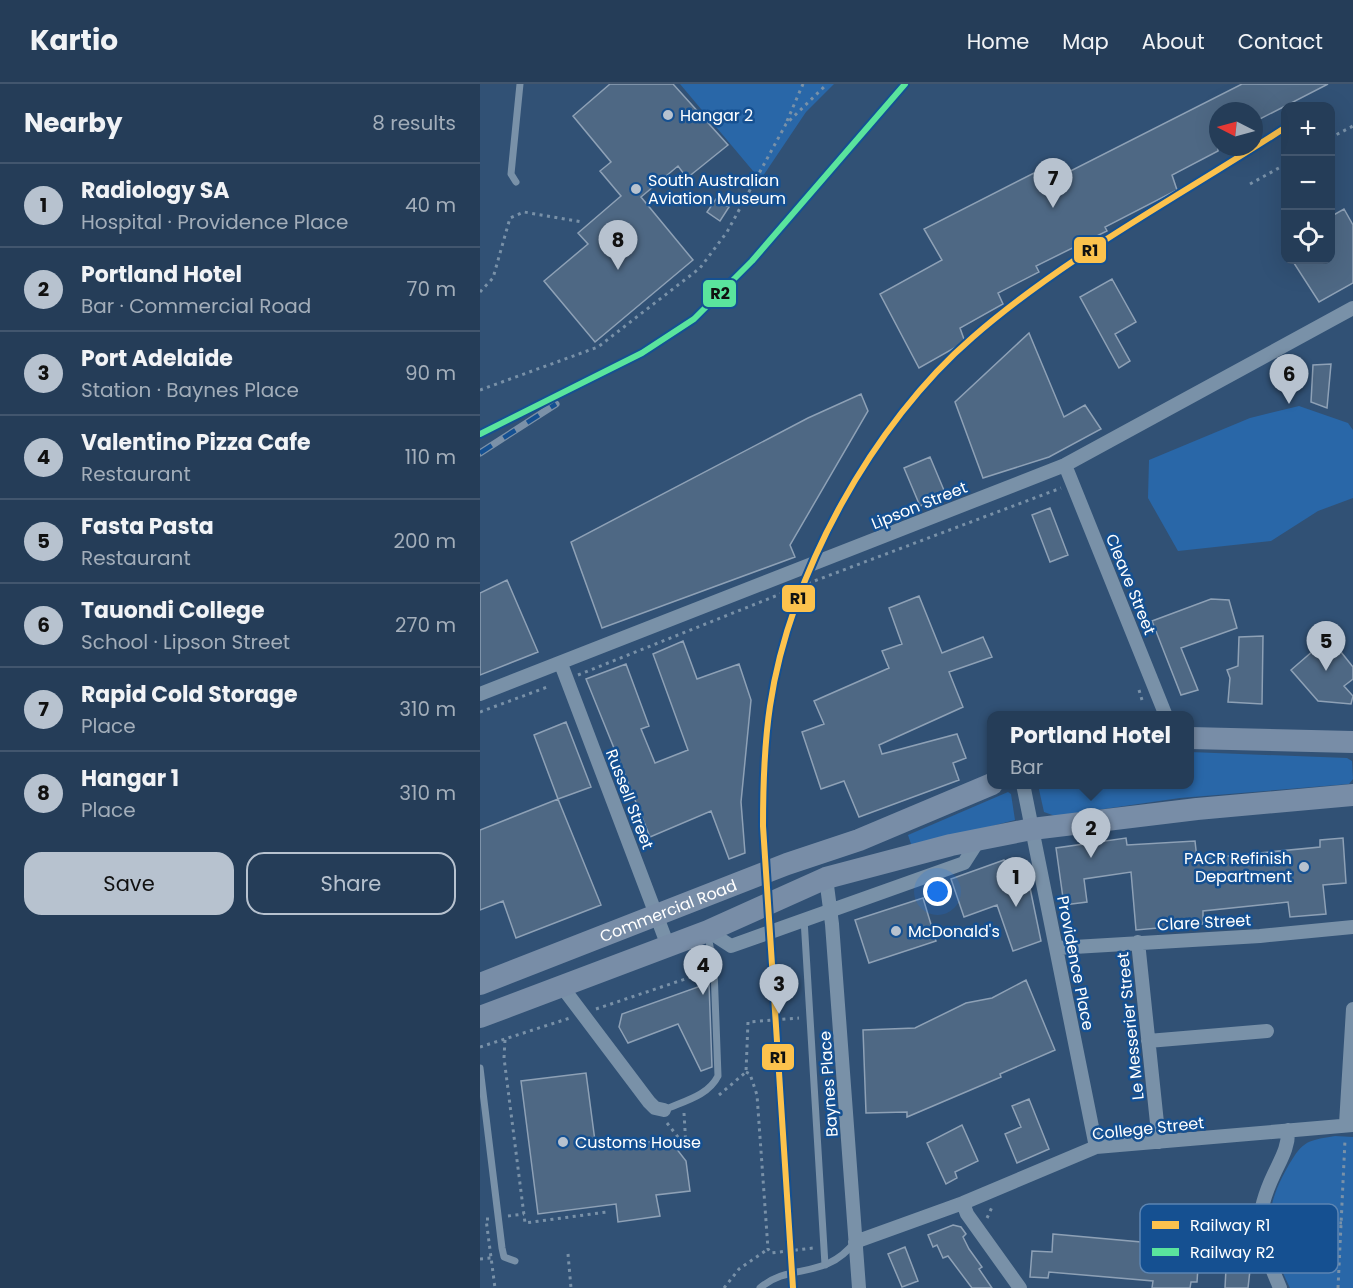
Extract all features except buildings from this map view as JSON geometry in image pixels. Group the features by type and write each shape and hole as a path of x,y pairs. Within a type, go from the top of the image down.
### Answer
{"main road":[{"path":"1194,738 1353,742"},
{"name":"Commercial Road","path":"480,984 787,864 859,840 987,786"},
{"name":"Commercial Road","path":"480,1017 563,988 708,931 826,878 980,838 1032,829 1197,809 1353,795"},
{"path":"787,864 810,877 826,878 853,856 859,840"},
{"path":"556,955 566,970 591,977"}],"street":[{"name":"Lipson Street","path":"480,694 1065,465 1353,308"},
{"name":"Cleave Street","path":"1065,465 1164,711"},
{"name":"Russell Street","path":"561,664 668,946"},
{"name":"Providence Place","path":"1024,789 1096,1147"},
{"name":"Commercial Road","path":"708,931 731,946 964,863 980,838"},
{"name":"Baynes Place","path":"826,878 859,1288"},
{"name":"Clare Street","path":"1057,948 1260,936 1353,927"},
{"name":"Le Messerier Street","path":"1138,942 1159,1142"},
{"path":"563,988 660,1109"},
{"path":"1350,1125 1353,1009"},
{"path":"1148,1041 1267,1031"},
{"name":"College Street","path":"855,1242 963,1203 1096,1147 1350,1125"},
{"path":"1262,1204 1286,1149 1288,1130"},
{"path":"963,1203 967,1214 1020,1288"},
{"path":"1273,1273 1280,1288"}],"lane":[{"path":"516,182 511,174 520,84"},
{"path":"804,919 825,1265"},
{"path":"660,1109 712,1087 718,1076 714,969 708,931"},
{"path":"480,1068 502,1248 504,1257 515,1262"},
{"path":"760,1288 779,1276 809,1271 843,1257 855,1242"}],"path":[{"path":"480,390 598,347 700,268 727,232 783,129 802,84"},
{"path":"783,129 791,118 827,84"},
{"path":"1335,135 1353,126"},
{"path":"1250,184 1281,167"},
{"path":"480,292 493,278 510,218 524,212 582,222"},
{"path":"578,675 793,589 1061,488"},
{"path":"480,712 550,686"},
{"path":"1138,690 1142,700"},
{"path":"757,1022 795,1018"},
{"path":"505,1040 504,1058 525,1223 608,1212"},
{"path":"746,1072 750,1074 757,1095 768,1249 771,1253 823,1247"},
{"path":"660,1109 686,1147"},
{"path":"1338,1288 1350,1125"},
{"path":"993,1227 987,1217 994,1203"},
{"path":"1338,1223 1342,1223"},
{"path":"724,1288 739,1269 768,1249"},
{"path":"568,1254 571,1288"},
{"path":"480,1259 491,1258"}],"shaded area":[{"path":"680,84 834,84 806,112 763,176 753,171"},
{"path":"1299,406 1348,423 1353,430 1353,498 1318,511 1271,541 1178,551 1148,498 1149,460 1250,418"},
{"path":"1194,752 1347,758 1352,761 1353,779 1349,784 1180,798 1055,816 1044,812 1039,789 1194,789"},
{"path":"1008,792 1011,794 1015,820 912,847 908,835"},
{"path":"1335,1136 1353,1137 1353,1288 1290,1288 1283,1273 1338,1273 1338,1204 1273,1204 1286,1170 1300,1148 1317,1139"}],"railway":[{"path":"480,434 642,353 694,319 752,261 905,84"},
{"path":"480,453 556,404"}],"rail line":[{"name":"R2","path":"480,434 642,353 694,319 752,261 905,84"},
{"name":"R1","path":"793,1288 763,826 764,781 768,721 780,656 796,605 816,554 841,505 870,457 936,372 973,337 1085,253 1281,130"}],"place":[{"name":"Hangar 2","path":"668,115"},
{"name":"South Australian Aviation Museum","path":"636,189"},
{"name":"Rapid Cold Storage","path":"1053,208"},
{"name":"Hangar 1","path":"618,270"},
{"name":"Tauondi College","path":"1289,404"},
{"name":"Fasta Pasta","path":"1326,671"},
{"name":"Portland Hotel","path":"1091,858"},
{"name":"PACR Refinish Department","path":"1304,867"},
{"name":"Radiology SA","path":"1016,907"},
{"name":"McDonald's","path":"896,931"},
{"name":"Valentino Pizza Cafe","path":"703,995"},
{"name":"Port Adelaide","path":"779,1014"},
{"name":"Customs House","path":"563,1142"}]}
